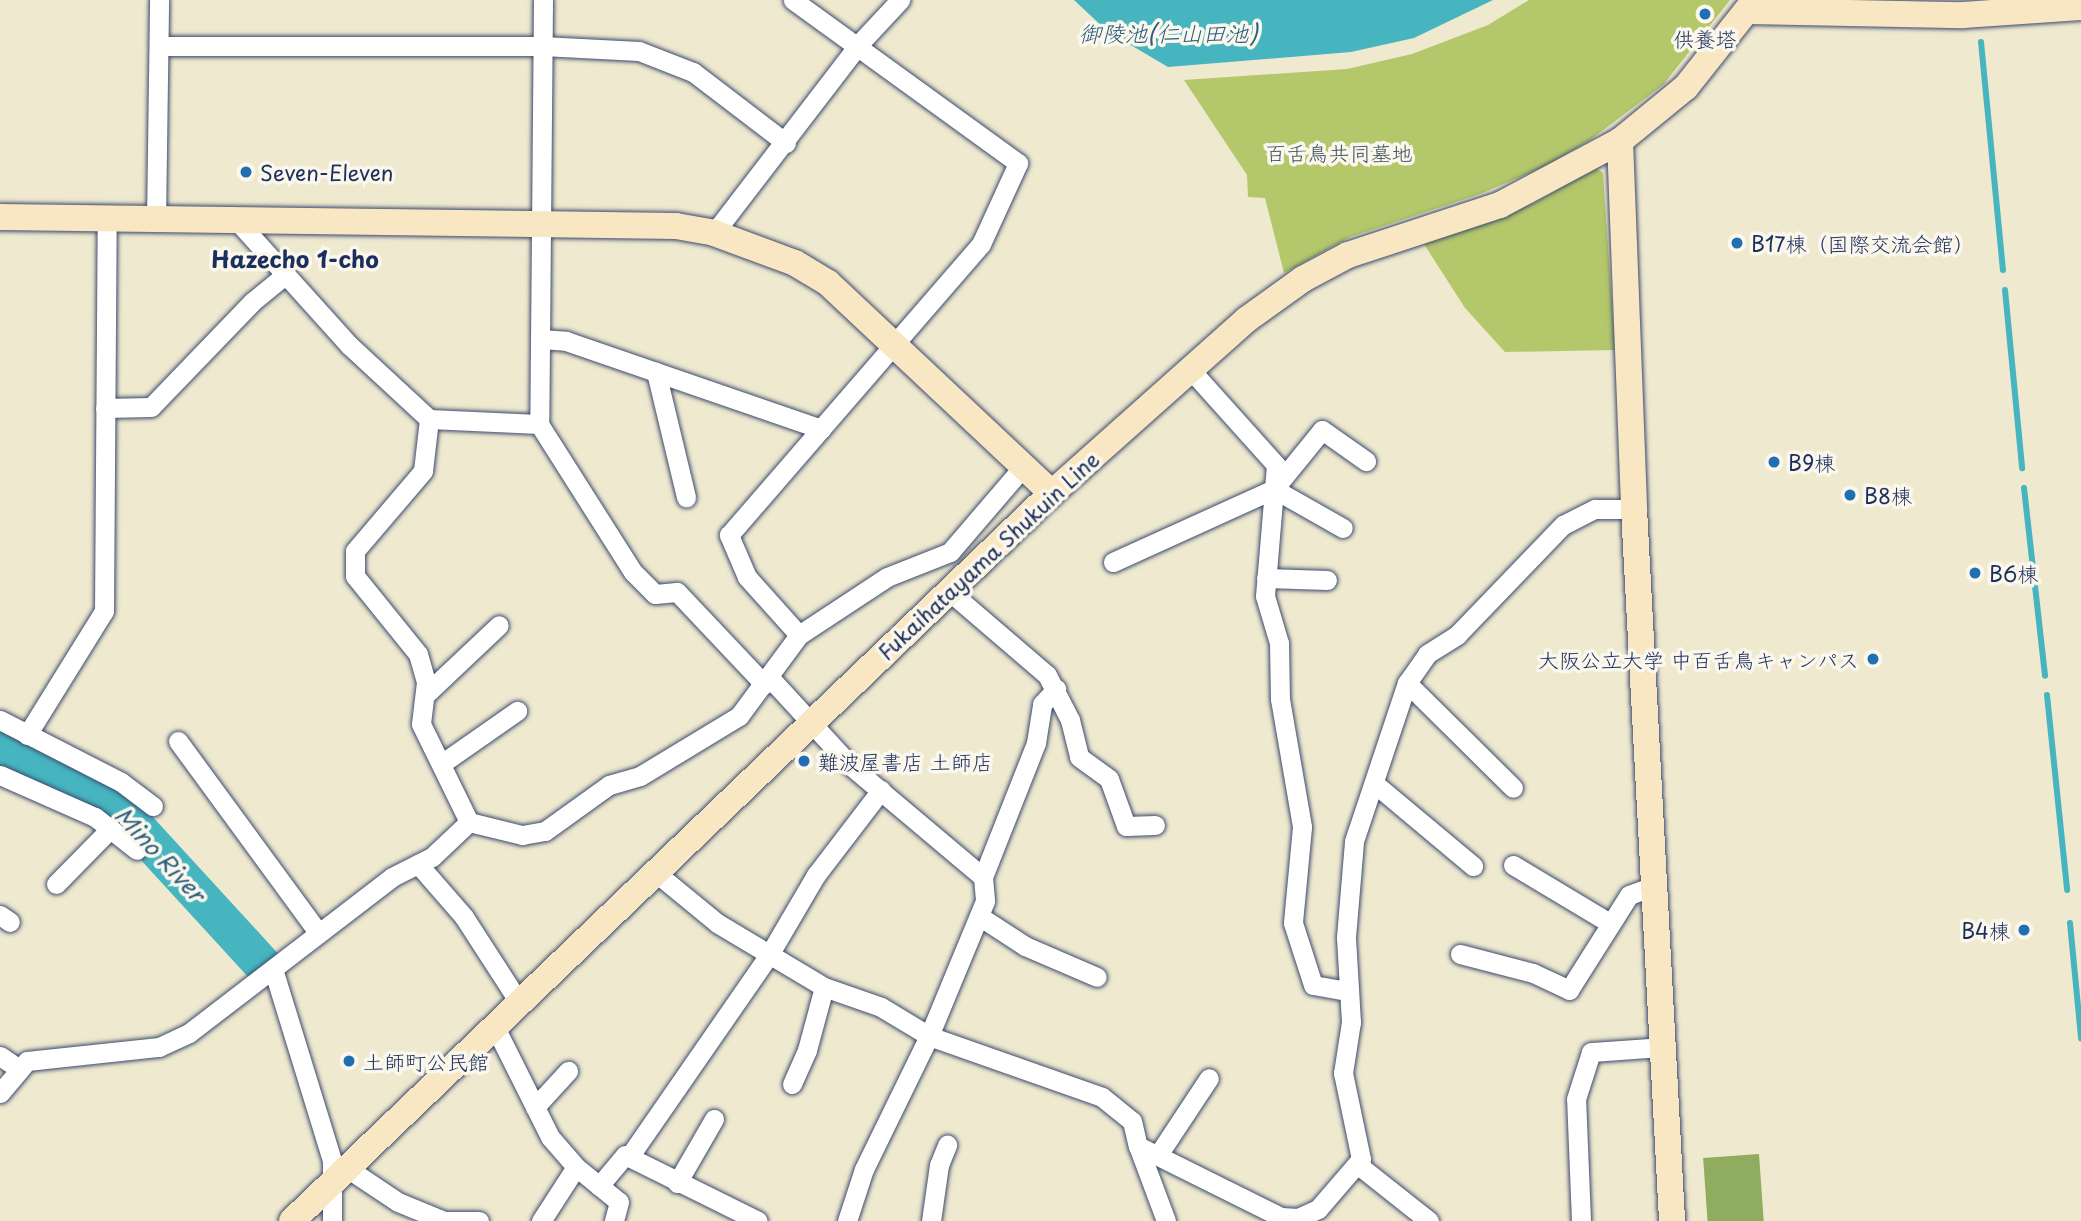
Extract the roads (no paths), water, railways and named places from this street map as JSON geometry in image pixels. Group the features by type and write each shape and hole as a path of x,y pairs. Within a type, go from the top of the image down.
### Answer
{"street":[{"path":"156,222 159,0"},
{"path":"543,0 539,424 633,572 655,594 677,592 881,790 983,877"},
{"path":"793,0 1018,163 981,244 729,535 747,577 799,635"},
{"path":"714,233 786,143 858,45 900,0"},
{"path":"1752,6 2081,7"},
{"name":"Fukaihatayama Shukuin Line","path":"292,1221 810,723 1052,493 1189,368 1303,279 1348,255 1500,205 1620,141 1686,87 1752,6"},
{"path":"160,46 542,46 639,51 693,72 786,143"},
{"path":"1620,141 1634,509 1672,1221"},
{"path":"0,217 240,224 676,226 714,233 806,270 828,284 895,344 1022,468 1052,493"},
{"path":"27,735 104,611 107,220"},
{"path":"240,224 349,345 429,419 539,424"},
{"path":"105,408 151,407 253,302 285,275"},
{"path":"540,339 566,341 821,429"},
{"path":"1189,368 1276,466 1265,596 1279,643 1280,699 1302,827 1293,923 1313,985 1346,990"},
{"path":"656,372 686,498"},
{"path":"429,419 423,471 355,551 355,576 418,654 426,694 421,724 470,822 522,835 545,831 608,785 640,776 739,716 799,635 887,577 950,552 1022,468"},
{"path":"1112,562 1274,489 1322,430 1366,461"},
{"path":"1274,489 1343,528"},
{"path":"1138,1146 1280,1217 1298,1218 1318,1209 1361,1159 1343,1073 1351,1022 1346,990 1353,841 1375,784 1407,683 1427,654 1457,635 1563,525 1595,509 1634,509"},
{"path":"1266,578 1327,580"},
{"path":"949,591 1031,659 1056,689 1079,757 1110,779 1126,826 1155,825"},
{"path":"426,694 499,625"},
{"path":"1407,683 1513,788"},
{"path":"848,1221 864,1170 929,1036 985,901 983,877 1036,743 1042,704 1056,689"},
{"path":"441,764 517,710"},
{"path":"0,720 121,782 153,806"},
{"path":"178,741 318,932"},
{"path":"0,775 71,805 111,828 137,850"},
{"path":"1375,784 1473,866"},
{"path":"629,1157 769,955 816,875 881,790"},
{"path":"0,1093 18,1068 27,1061 52,1055 169,1044 274,972 318,932 392,877 418,864 470,822"},
{"path":"56,884 111,828"},
{"path":"418,864 464,917 519,1002"},
{"path":"1513,865 1611,924"},
{"path":"655,872 717,923 824,987 881,1007 929,1036 1102,1097 1132,1121 1138,1146 1166,1221"},
{"path":"1460,954 1533,973 1570,990 1629,895 1654,886"},
{"path":"979,916 1025,946 1097,977"},
{"path":"274,972 339,1177 332,1221"},
{"path":"792,1084 807,1050 824,987"},
{"path":"495,1027 550,1137 576,1167 619,1202 614,1221"},
{"path":"1581,1221 1576,1099 1591,1052 1662,1047"},
{"path":"0,1056 18,1068"},
{"path":"535,1107 568,1071"},
{"path":"1158,1155 1209,1078"},
{"path":"677,1183 714,1119"},
{"path":"931,1221 939,1165 947,1145"},
{"path":"599,1186 625,1155 758,1221"},
{"path":"1357,1164 1429,1221"},
{"path":"541,1221 576,1167"},
{"path":"339,1177 444,1221 479,1221"}],"water":[{"name":"御陵池(仁山田池)","path":"1074,0 1493,0 1414,38 1351,52 1168,67 1107,31"}],"waterway":[{"path":"1981,42 2003,270"},
{"path":"2005,290 2022,468"},
{"path":"2024,488 2045,676"},
{"path":"2047,695 2067,890"},
{"name":"Mino River","path":"0,751 91,789 118,807 263,965"},
{"path":"2070,923 2081,1038"}],"place":[{"name":"供養塔","path":"1705,14"},
{"name":"Seven-Eleven","path":"246,172"},
{"name":"B17棟（国際交流会館）","path":"1737,243"},
{"name":"B9棟","path":"1774,462"},
{"name":"B8棟","path":"1850,495"},
{"name":"B6棟","path":"1975,573"},
{"name":"大阪公立大学 中百舌鳥キャンパス","path":"1873,659"},
{"name":"難波屋書店 土師店","path":"804,761"},
{"name":"B4棟","path":"2024,930"},
{"name":"土師町公民館","path":"349,1061"}],"district":[{"name":"Hazecho 1-cho","path":"295,259"}],"park label":[{"name":"百舌鳥共同墓地","path":"1339,152"}]}
